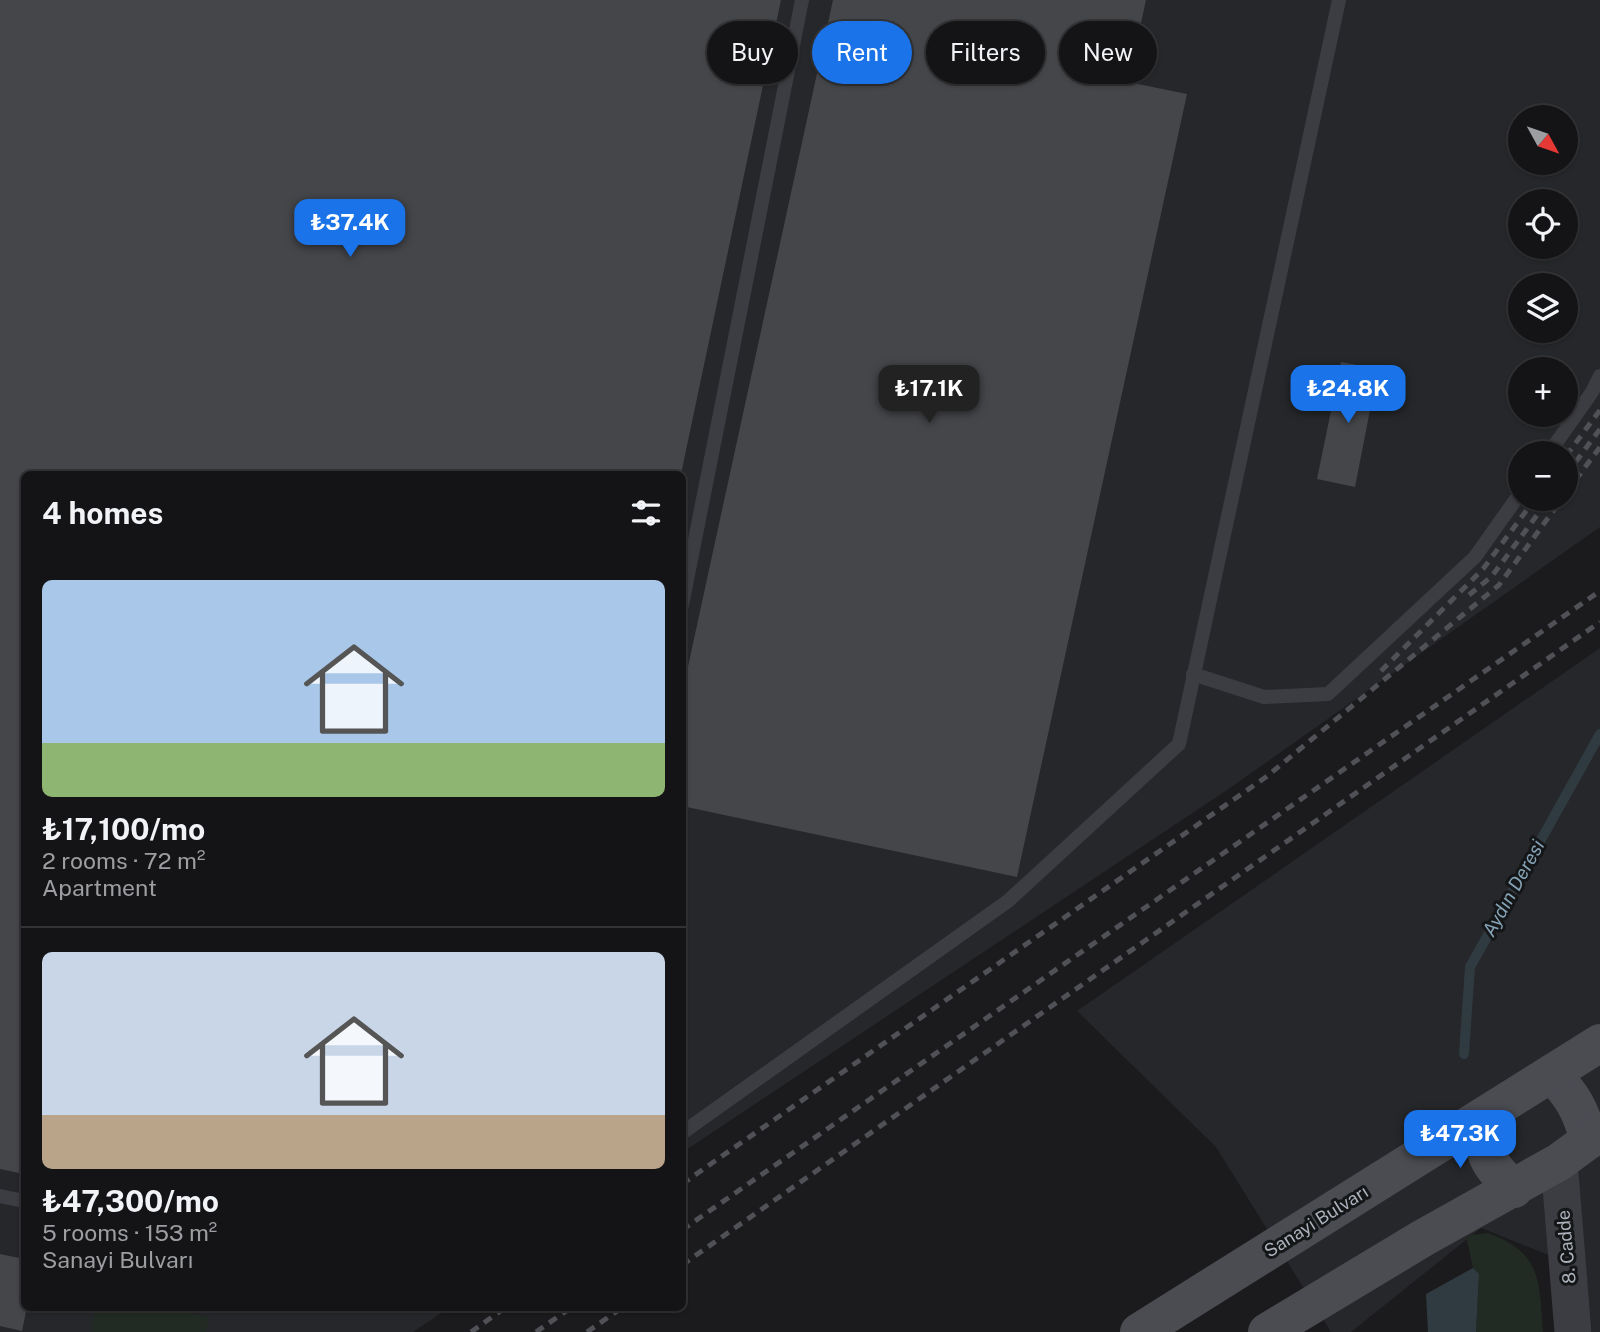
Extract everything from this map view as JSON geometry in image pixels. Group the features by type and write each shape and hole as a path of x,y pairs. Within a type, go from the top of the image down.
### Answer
{"main road":[{"name":"Sanayi Bulvarı","path":"1139,1332 1600,1043"},
{"path":"1267,1332 1423,1238 1514,1189 1595,1136 1568,1090 1551,1074"},
{"path":"1481,1118 1483,1152 1497,1172 1514,1189"}],"street":[{"name":"8. Cadde","path":"1559,1162 1573,1332"}],"lane":[{"path":"686,586 802,0"},
{"path":"686,1130 1008,901 1179,744 1339,0"},
{"path":"1557,441 1600,376"},
{"path":"1193,674 1264,697 1328,694 1475,557 1508,510"},
{"path":"0,1196 21,1201"}],"shaded area":[{"path":"0,0 1600,0 1600,527 1230,788 686,1150 686,471 21,471 21,1311 444,1311 413,1332 0,1332"},
{"path":"1600,648 1600,1332 1592,1332 1586,1270 1481,1228 1351,1332 1331,1332 1216,1147 1077,1011"},
{"path":"1488,1233 1506,1241 1528,1259 1538,1283 1543,1332 1476,1332 1479,1274 1473,1268 1466,1236"},
{"path":"1473,1268 1479,1274 1476,1332 1428,1332 1426,1294"},
{"path":"95,1311 180,1311 209,1317 206,1332 91,1332"}],"building":[{"path":"0,0 781,0 777,21 707,21 707,84 763,84 682,471 21,471 21,1173 0,1169"},
{"path":"833,0 1146,0 1141,21 1059,21 1059,84 1138,84 1187,94 1017,877 686,807 686,676 815,84 912,84 912,21 828,21"},
{"path":"1341,362 1378,369 1355,487 1317,479"},
{"path":"0,1254 21,1258 21,1311 26,1311 22,1331 0,1326"}],"waterway":[{"name":"Aydın Deresi","path":"1464,1054 1470,967 1600,734"}],"railway":[{"path":"1577,441 1600,410"},
{"path":"1578,459 1600,429"},
{"path":"1578,477 1600,447"},
{"path":"1381,671 1483,569 1526,511"},
{"path":"1469,595 1492,576 1540,511"},
{"path":"686,1181 1266,777 1499,585 1553,511"},
{"path":"686,1227 1600,591"},
{"path":"686,1262 1600,622"},
{"path":"471,1332 500,1311"},
{"path":"536,1332 566,1311"},
{"path":"587,1332 617,1311"}]}
